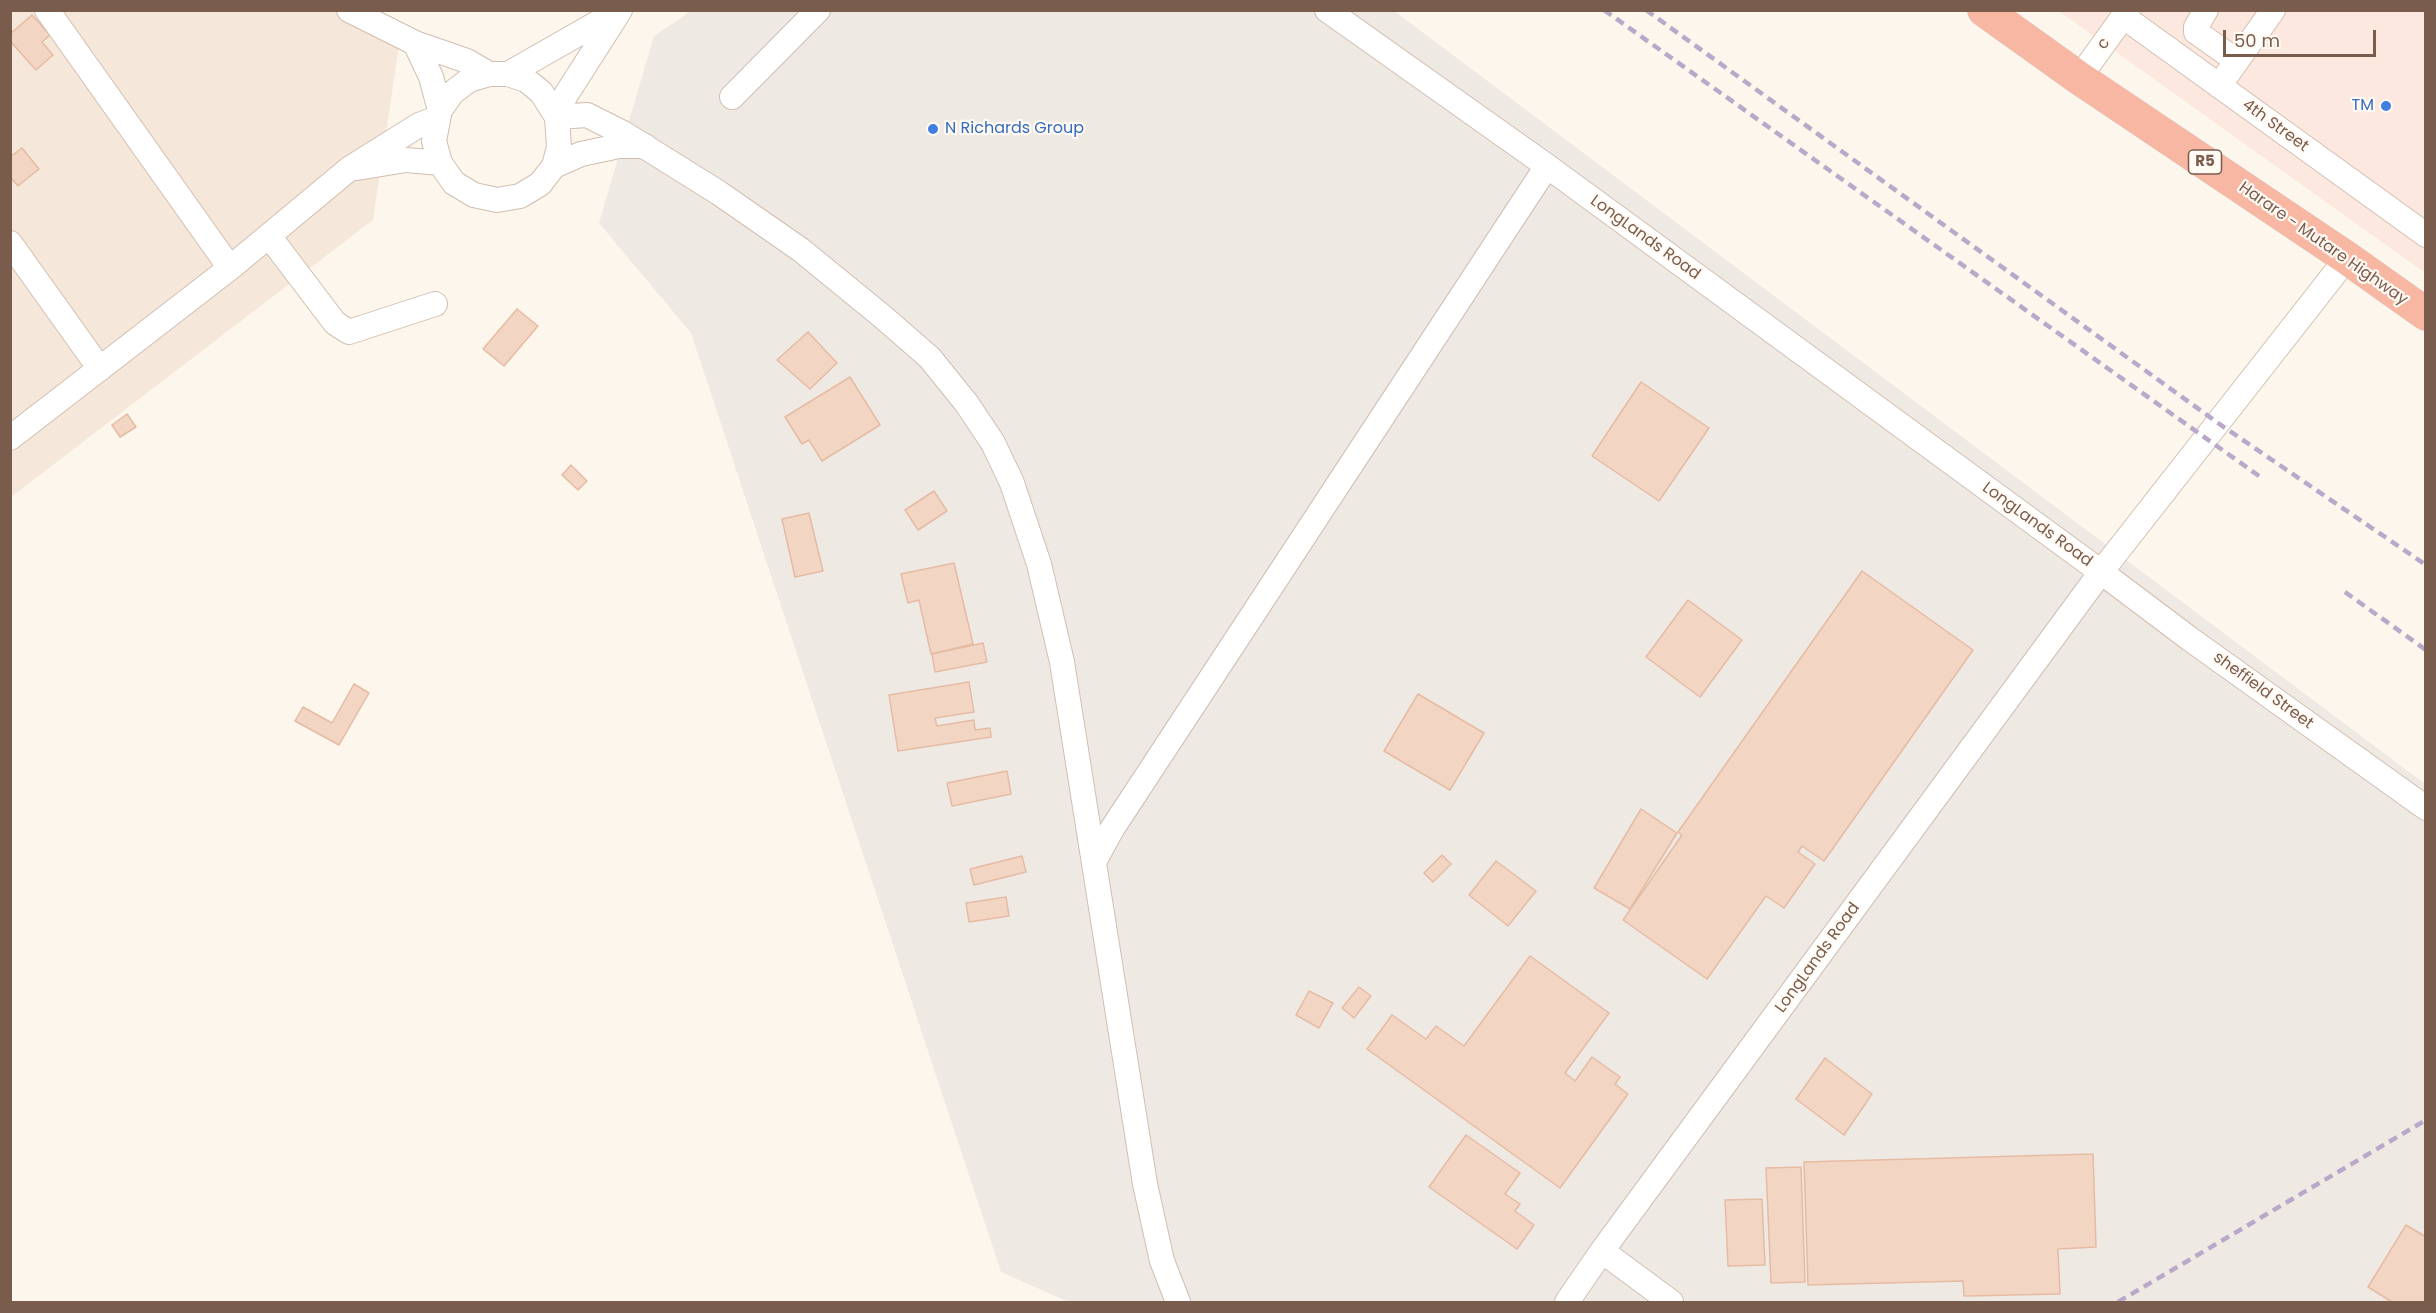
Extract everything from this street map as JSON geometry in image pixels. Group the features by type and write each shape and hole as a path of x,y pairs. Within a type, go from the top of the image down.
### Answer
{"highway":[{"name":"Harare - Mutare Highway","path":"1984,10 2079,78 2347,258 2426,314"}],"street":[{"path":"47,10 230,268"},
{"path":"349,10 415,43 498,74 526,80 541,92 556,115 559,147 554,165 540,184 520,196 497,200 474,195 454,183 440,164 434,141 438,114 431,77 415,43"},
{"path":"732,98 818,10"},
{"name":"LongLands Road","path":"1327,10 1547,166 2101,572 1602,1251 1567,1302"},
{"path":"2206,10 2196,27 2196,32 2237,61"},
{"path":"2219,86 2272,10"},
{"path":"10,438 230,268 349,169 438,114 452,93 469,80 498,74 620,11"},
{"path":"556,115 620,11"},
{"name":"c","path":"2079,78 2126,14"},
{"name":"4th Street","path":"2126,14 2219,86 2426,235"},
{"path":"556,115 587,115 623,133 719,193 801,250 884,316 930,358 967,404 993,443 1012,483 1039,564 1062,662 1145,1184 1162,1261 1178,1302"},
{"path":"554,165 581,153 619,146 645,147"},
{"path":"349,169 406,160 440,164"},
{"path":"1094,862 1112,829 1547,166"},
{"path":"269,236 335,323 349,332 435,304"},
{"path":"10,243 100,369"},
{"path":"2101,572 2347,258"},
{"name":"sheffield Street","path":"2101,572 2190,639 2426,808"},
{"path":"1602,1251 1671,1302"}],"shaded area":[{"path":"11,11 355,11 401,32 373,220 11,497"},
{"path":"691,11 1394,11 2425,784 2425,1302 1069,1302 1001,1272 691,333 599,223 654,36"},
{"path":"2059,11 2425,11 2425,273"}],"building":[{"path":"32,15 50,35 42,42 53,55 36,70 10,41 10,34"},
{"path":"22,148 39,169 18,186 10,177 10,157"},
{"path":"517,309 538,326 504,366 483,349"},
{"path":"808,332 837,363 810,389 777,360"},
{"path":"850,377 880,425 822,461 809,440 802,444 785,417"},
{"path":"1641,382 1709,428 1659,501 1592,456"},
{"path":"127,414 136,427 120,437 112,425"},
{"path":"571,465 587,481 578,490 562,475"},
{"path":"934,491 947,511 918,530 905,510"},
{"path":"809,513 823,571 795,577 782,519"},
{"path":"954,563 973,644 931,654 919,600 908,603 901,574"},
{"path":"1862,571 1973,650 1824,861 1802,846 1798,852 1815,864 1784,908 1766,896 1707,979 1623,920 1682,835 1678,832"},
{"path":"1688,600 1742,640 1700,697 1646,657"},
{"path":"983,643 987,662 935,672 932,654"},
{"path":"969,682 974,712 935,718 937,726 974,720 975,730 990,728 991,737 898,751 889,695"},
{"path":"354,684 369,693 339,745 295,721 303,707 332,723"},
{"path":"1418,694 1484,733 1450,790 1384,751"},
{"path":"1007,771 1011,794 952,806 947,783"},
{"path":"1641,809 1677,833 1630,909 1594,888"},
{"path":"1442,855 1451,864 1433,882 1424,873"},
{"path":"1022,856 1026,872 974,885 970,869"},
{"path":"1496,861 1536,891 1508,926 1469,895"},
{"path":"1006,897 1009,916 969,922 966,903"},
{"path":"1530,956 1609,1013 1565,1073 1575,1081 1592,1057 1620,1077 1615,1084 1628,1094 1560,1188 1367,1049 1392,1015 1426,1039 1436,1026 1464,1046"},
{"path":"1359,987 1371,996 1354,1018 1342,1008"},
{"path":"1309,991 1333,1003 1319,1028 1296,1015"},
{"path":"1825,1058 1872,1094 1844,1135 1796,1099"},
{"path":"1466,1135 1520,1173 1505,1194 1520,1204 1515,1211 1534,1225 1517,1249 1429,1187"},
{"path":"2093,1154 2096,1247 2058,1249 2060,1294 1964,1296 1963,1281 1808,1285 1804,1162"},
{"path":"1801,1167 1805,1282 1771,1283 1766,1168"},
{"path":"1762,1199 1765,1265 1728,1266 1725,1200"},
{"path":"2406,1225 2426,1237 2426,1302 2392,1302 2368,1287"}],"railway":[{"path":"1604,10 2259,476"},
{"path":"1646,10 2218,423 2426,565"},
{"path":"2345,592 2426,650"},
{"path":"2118,1302 2426,1120"}],"place":[{"name":"TM","path":"2386,106"},
{"name":"N Richards Group","path":"933,129"}]}
